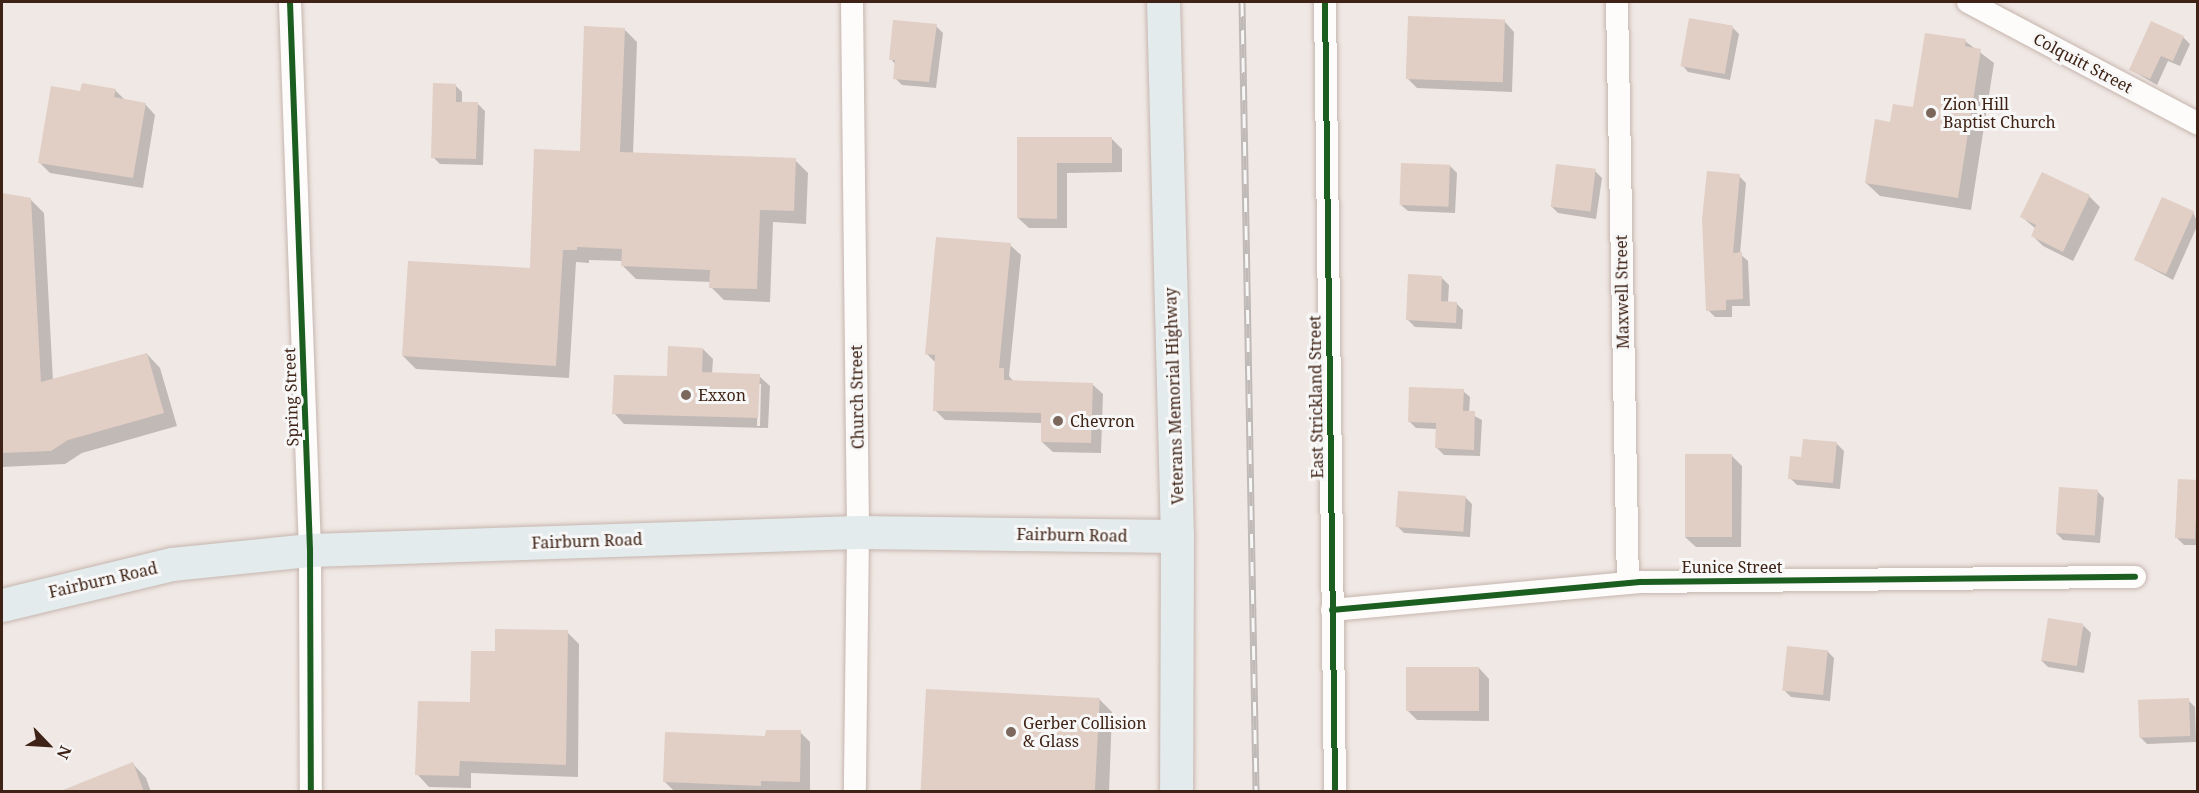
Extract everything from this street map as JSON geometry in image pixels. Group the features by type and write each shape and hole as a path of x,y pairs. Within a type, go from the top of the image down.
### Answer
{"main road":[{"name":"Veterans Memorial Highway","path":"1163,2 1177,536 1176,792"},
{"name":"Fairburn Road","path":"2,605 172,564 310,550 858,532 1177,536"}],"street":[{"name":"Spring Street","path":"291,2 310,550 311,792"},
{"name":"Church Street","path":"852,2 858,532 855,792"},
{"name":"East Strickland Street","path":"1325,2 1335,792"},
{"name":"Maxwell Street","path":"1617,2 1628,583"},
{"name":"Colquitt Street","path":"1968,2 2198,124"},
{"name":"Eunice Street","path":"1332,610 1628,583 2135,577"}],"building":[{"path":"1408,16 1505,19 1503,82 1406,79"},
{"path":"1689,18 1733,26 1725,74 1680,66"},
{"path":"893,20 937,24 929,82 893,79 895,60 889,60"},
{"path":"2151,21 2184,36 2173,61 2161,56 2150,79 2129,70"},
{"path":"584,26 625,28 620,152 796,158 794,211 760,210 757,289 709,288 710,270 621,266 622,249 577,247 577,250 563,250 556,366 402,356 408,261 530,268 534,149 580,151"},
{"name":"Zion Hill Baptist Church","path":"1925,33 1966,39 1965,46 1981,49 1958,198 1865,183 1875,119 1890,122 1893,104 1913,107"},
{"path":"82,83 116,89 114,97 146,103 133,178 38,163 51,86 80,91"},
{"path":"433,83 456,84 456,102 478,102 476,159 431,158"},
{"path":"1017,137 1112,137 1112,163 1057,163 1057,219 1017,218"},
{"path":"1401,163 1450,165 1449,207 1400,205"},
{"path":"1556,164 1596,169 1590,212 1551,207"},
{"path":"1707,171 1740,174 1733,253 1742,252 1743,299 1726,300 1726,310 1706,311 1702,219"},
{"path":"2042,172 2090,195 2063,252 2031,236 2036,225 2020,217"},
{"path":"2,193 31,198 41,382 147,353 164,413 68,440 51,451 2,453"},
{"path":"2162,197 2194,211 2166,274 2134,260"},
{"path":"936,237 1011,243 999,368 1004,368 1004,380 1093,383 1091,443 1041,442 1041,413 933,411 935,355 925,354"},
{"path":"1408,274 1442,276 1441,301 1457,302 1456,323 1406,320"},
{"name":"Exxon","path":"668,346 703,348 702,372 760,374 758,418 612,414 614,375 667,376"},
{"path":"1409,387 1464,389 1463,411 1475,411 1474,450 1435,448 1436,423 1408,422"},
{"path":"1803,439 1837,442 1833,483 1788,479 1790,456 1801,457"},
{"path":"1685,454 1732,454 1732,537 1685,537"},
{"path":"2178,479 2198,480 2195,539 2175,538"},
{"path":"2059,487 2098,490 2095,536 2056,533"},
{"path":"1398,491 1466,496 1463,532 1395,527"},
{"path":"2048,618 2084,624 2077,666 2041,660"},
{"path":"495,629 568,630 566,765 460,761 459,776 415,775 418,701 470,702 471,651 495,651"},
{"path":"1787,646 1828,650 1823,695 1782,691"},
{"path":"1406,667 1479,667 1479,711 1406,711"},
{"name":"Gerber Collision & Glass","path":"926,689 1100,698 1095,792 921,792"},
{"path":"2189,698 2190,736 2139,738 2138,700"},
{"path":"766,730 801,730 800,782 761,781 761,786 663,782 665,732 765,736"},
{"path":"133,762 144,792 63,792 63,790"}],"railway":[{"path":"1242,2 1256,792"}],"cycle path":[{"path":"290,2 310,550 311,792"},
{"path":"1325,2 1335,792"},
{"path":"1332,610 1640,582 2135,577"}],"place":[{"name":"Zion Hill Baptist Church","path":"1931,113"},
{"name":"Exxon","path":"686,395"},
{"name":"Chevron","path":"1058,421"},
{"name":"Gerber Collision & Glass","path":"1011,732"}]}
